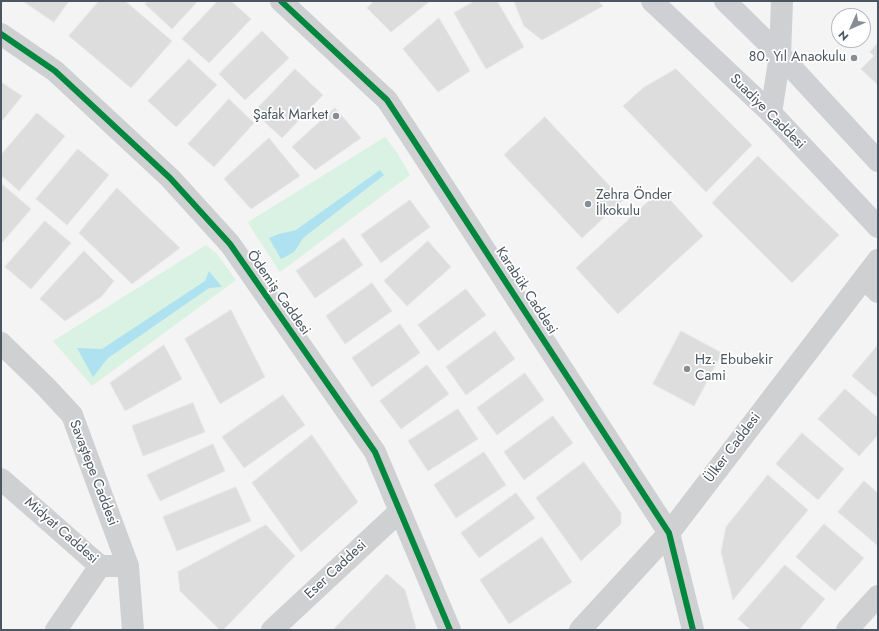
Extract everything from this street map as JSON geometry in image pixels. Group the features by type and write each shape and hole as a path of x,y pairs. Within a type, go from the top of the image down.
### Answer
{"main road":[{"name":"Suadiye Caddesi","path":"652,1 771,113 878,227"},
{"path":"724,1 780,55 878,161"}],"street":[{"name":"Karabük Caddesi","path":"281,1 387,100 669,533 692,630"},
{"path":"771,113 780,55 782,1"},
{"name":"Ödemiş Caddesi","path":"1,34 61,76 170,178 230,244 375,452 450,630"},
{"name":"Ülker Caddesi","path":"580,630 669,533 871,285 878,260"},
{"name":"Savaştepe Caddesi","path":"1,343 72,415 128,566 133,630"},
{"name":"Midyat Caddesi","path":"1,479 100,566 128,566"},
{"name":"Eser Caddesi","path":"272,630 400,511"},
{"path":"56,630 100,566"},
{"path":"847,630 878,596"}],"green space":[{"path":"385,137 396,151 410,175 280,272 248,222"},
{"path":"206,245 217,254 236,280 92,386 53,341"}],"water":[{"path":"380,170 384,175 303,238 294,252 281,259 269,238 296,230"},
{"path":"209,271 222,287 209,288 108,358 93,377 77,348 102,349 205,281"}],"building":[{"path":"23,1 69,1 54,22"},
{"path":"99,1 125,1 172,41 131,88 69,36"},
{"path":"149,1 198,1 172,29 145,4"},
{"path":"218,1 231,1 251,19 209,63 182,39"},
{"path":"374,1 430,1 391,32 367,8"},
{"path":"475,1 497,1 524,47 486,69 454,13"},
{"path":"514,1 598,1 603,6 542,40 524,26"},
{"path":"439,18 470,71 438,92 403,49"},
{"path":"262,31 289,58 245,100 219,74"},
{"path":"878,43 878,85 861,69 874,56 870,52"},
{"path":"189,59 217,85 176,127 148,101"},
{"path":"295,69 323,95 282,138 254,112"},
{"path":"676,69 752,145 706,192 623,106 643,88"},
{"path":"1,82 22,96 1,122"},
{"path":"229,99 254,123 214,167 188,144"},
{"path":"335,108 361,138 315,170 292,147"},
{"path":"37,113 65,136 19,191 1,175 1,155"},
{"path":"545,117 623,200 582,238 504,155"},
{"path":"269,138 300,176 251,209 224,179"},
{"path":"78,149 109,175 67,225 36,199"},
{"path":"758,156 839,235 792,283 712,203"},
{"path":"3,185 31,209 1,244 1,187"},
{"path":"117,188 180,248 132,284 79,233"},
{"path":"661,190 703,236 618,314 576,268"},
{"path":"410,200 430,227 381,263 361,235"},
{"path":"45,221 71,243 31,289 5,267"},
{"path":"344,238 363,265 315,298 296,271"},
{"path":"428,241 451,267 407,306 384,281"},
{"path":"84,251 114,281 101,297 65,321 40,299"},
{"path":"372,283 392,311 345,344 326,316"},
{"path":"466,289 486,315 438,351 418,325"},
{"path":"231,310 265,377 220,404 185,339"},
{"path":"400,324 420,353 372,387 352,358"},
{"path":"495,331 515,359 466,395 446,367"},
{"name":"Hz. Ebubekir Cami","path":"681,331 722,353 694,406 653,384"},
{"path":"164,345 182,379 125,411 110,383"},
{"path":"878,345 878,398 852,376"},
{"path":"427,365 449,394 401,429 380,401"},
{"path":"525,373 544,400 497,435 477,408"},
{"path":"845,389 878,418 878,435 859,456 818,419"},
{"path":"283,395 305,425 244,468 222,437"},
{"path":"193,403 205,432 143,456 132,426"},
{"path":"458,409 478,439 428,471 408,441"},
{"path":"553,416 573,443 524,480 504,452"},
{"path":"802,433 844,469 818,500 776,464"},
{"path":"312,435 358,502 301,552 252,483"},
{"path":"213,444 225,471 160,501 147,475"},
{"path":"484,452 506,485 456,518 434,485"},
{"path":"584,462 621,513 621,524 581,561 536,498"},
{"path":"768,475 808,510 733,600 721,552 726,527"},
{"path":"864,481 878,493 877,545 838,512"},
{"path":"236,487 251,521 177,551 163,517"},
{"path":"516,493 535,518 479,558 461,533"},
{"path":"824,524 864,558 835,591 796,557"},
{"path":"266,525 295,556 223,630 220,630 180,591 178,572"},
{"path":"542,537 572,582 509,624 480,580"},
{"path":"785,565 825,599 799,630 751,630 738,619"},
{"path":"387,574 405,590 416,628 413,630 333,630"}],"cycle path":[{"path":"281,1 387,100 414,141 669,533 693,630"},
{"path":"1,34 55,71 170,178 230,244 375,452 450,630"}],"place":[{"name":"80. Yıl Anaokulu","path":"854,58"},
{"name":"Şafak Market","path":"336,116"},
{"name":"Zehra Önder İlkokulu","path":"588,204"},
{"name":"Hz. Ebubekir Cami","path":"687,369"}]}
